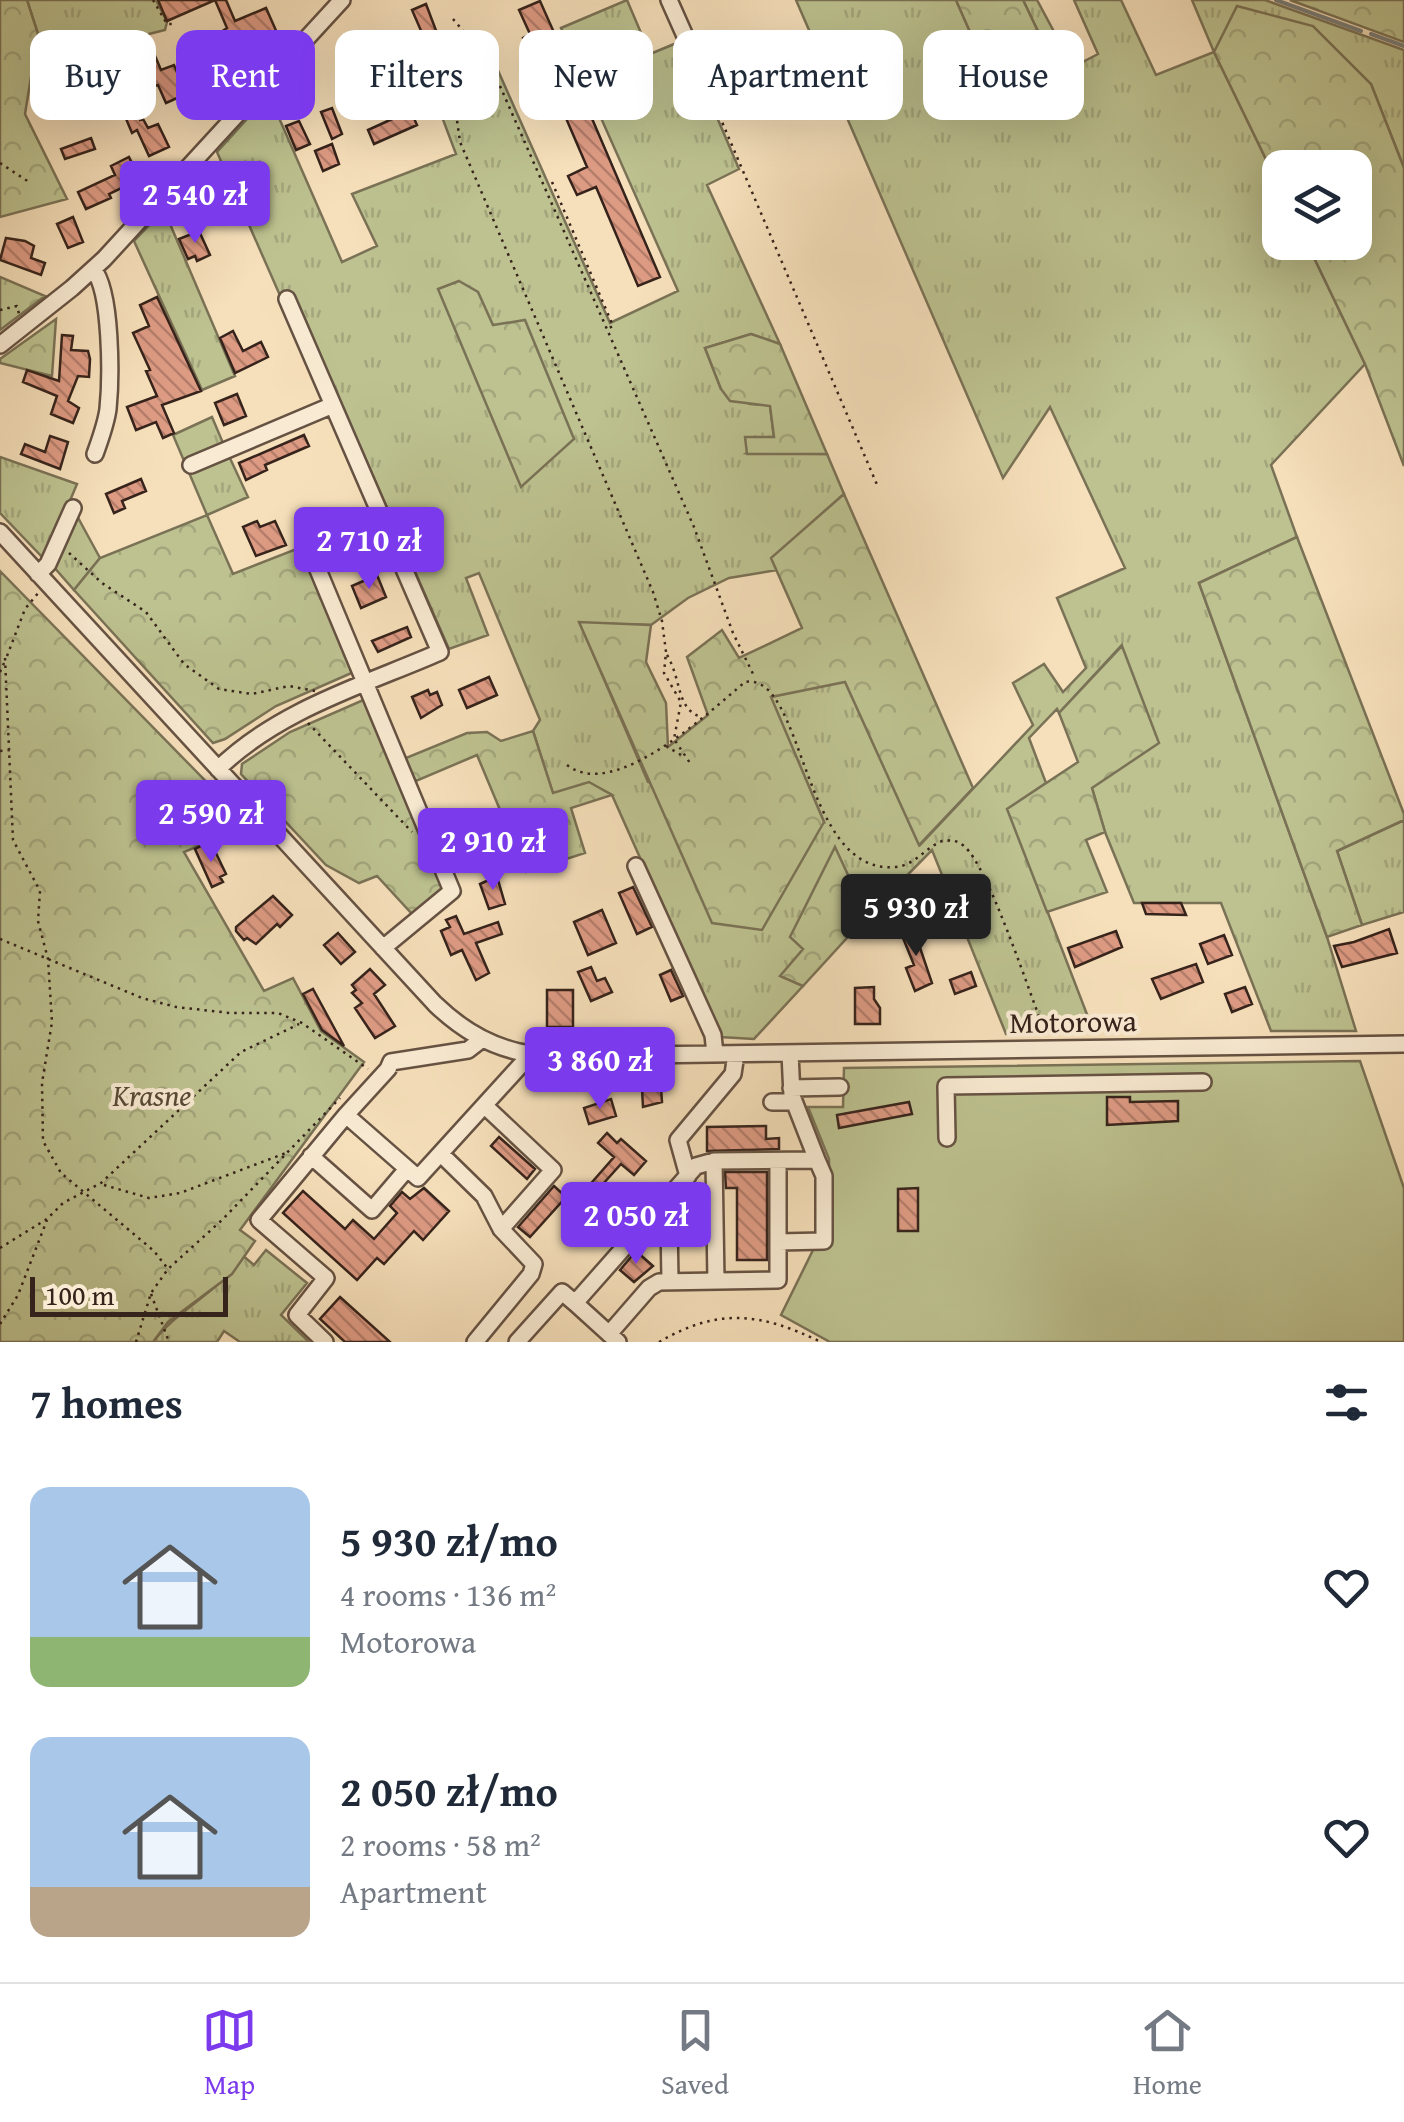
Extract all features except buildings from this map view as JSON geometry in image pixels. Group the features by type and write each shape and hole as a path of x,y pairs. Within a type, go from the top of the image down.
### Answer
{"street":[{"path":"0,345 93,269 342,0"},
{"path":"669,0 682,30"},
{"path":"93,269 98,275 104,306 108,392 106,418 95,454"},
{"path":"218,769 268,729 440,652 287,299"},
{"path":"191,464 333,405"},
{"path":"42,579 73,508"},
{"name":"Motorowa","path":"0,532 449,1018 502,1050 530,1055 740,1054 1404,1044"},
{"path":"306,541 452,890 383,948"},
{"path":"636,866 713,1035 716,1054"},
{"path":"326,1342 297,1315 326,1278 258,1220 388,1070 390,1062 468,1050 481,1040"},
{"path":"1142,1048 1143,1082"},
{"path":"778,1242 824,1241 824,1176 792,1095 790,1053"},
{"path":"688,1176 678,1140 733,1074 740,1054"},
{"path":"346,1115 418,1178 530,1055"},
{"path":"947,1138 946,1086 1203,1082"},
{"path":"772,1102 840,1087"},
{"path":"485,1106 553,1170 501,1229"},
{"path":"441,1154 484,1196 501,1229 534,1264 531,1274 474,1342"},
{"path":"312,1156 372,1210 407,1169"},
{"path":"517,1342 562,1292 614,1338 649,1288 670,1281 778,1280 778,1160"},
{"path":"574,1303 702,1162 818,1160"},
{"path":"714,1161 716,1281"},
{"path":"663,1205 668,1222 670,1281"}],"path":[{"path":"153,0 167,24 176,24"},
{"path":"453,18 488,61 694,527 733,633 756,681 771,692 781,708 826,819 852,852 890,868 910,862 942,841 960,843 971,854 987,883 1051,1049"},
{"path":"458,120 460,142 653,592 666,652 678,675 681,702 674,739 690,763"},
{"path":"721,120 878,488"},
{"path":"0,163 29,182"},
{"path":"552,182 614,326 606,329"},
{"path":"57,542 102,583 146,612 184,664 219,688 252,694 289,686 307,687 319,693 324,702"},
{"path":"0,672 42,579"},
{"path":"666,652 664,672 688,711 703,718"},
{"path":"6,658 12,840 40,891 38,921 48,960 52,1022 42,1083 43,1141 61,1173 154,1250 168,1269"},
{"path":"567,765 587,776 608,775 665,746 745,682 756,681"},
{"path":"308,723 414,834"},
{"path":"665,746 686,757"},
{"path":"0,751 11,750"},
{"path":"0,938 142,998 230,1014 278,1013 302,1023 369,1070"},
{"path":"0,1248 48,1219 63,1202 100,1184 240,1052 302,1023"},
{"path":"136,1342 151,1293 168,1269 222,1220 351,1087"},
{"path":"100,1184 149,1198 165,1196 287,1153"},
{"path":"0,1324 18,1296 48,1219"},
{"path":"151,1293 169,1342"},
{"path":"659,1342 702,1320 753,1319 779,1322 821,1342"}],"green space":[{"path":"0,0 27,0 37,30 30,30 30,83 25,114 67,199 0,217"},
{"path":"27,0 156,0 167,22 165,30 156,32 37,30"},
{"path":"627,0 640,30 562,30"},
{"path":"796,0 956,0 969,30 923,30 923,120 1084,120 1084,61 1098,54 1074,0 1121,0 1156,75 1214,52 1262,151 1262,260 1315,260 1365,364 1271,465 1297,537 1199,583 1327,937 1356,1031 1271,1031 1221,903 1134,903 1092,788 1121,646 1059,713 1057,709 1029,738 1046,783 1008,809 1093,1030 1006,1034 932,850 867,916 835,848 804,949 781,976 803,986 754,1039 720,1037 612,795 589,783 553,794 533,731 540,720 479,573 466,578 488,635 449,649 294,296 282,300 217,152 246,120 280,120 342,262 377,246 352,194 456,154 443,120 499,120 499,73 610,323 678,291 602,120 653,120 653,53 673,45 673,120 718,120 739,169 707,185 780,344 751,334 705,348 721,389 750,404 770,405 774,438 747,453 827,454 844,494 772,558 777,570 729,578 688,598 651,625 580,623 648,782 824,822 770,697 845,681 920,845 1033,725 1013,683 1044,664 1063,692 1086,668 1057,598 1125,568 1050,407 1003,478 848,120 903,120 903,30 809,30"},
{"path":"956,0 1023,0 1037,30 969,30"},
{"path":"1023,0 1037,0 1053,30 1037,30"},
{"path":"1192,0 1265,0 1404,50 1404,168 1371,84 1214,52"},
{"path":"1290,0 1404,0 1404,42"},
{"path":"1237,6 1313,26 1371,84 1404,168 1404,466 1365,364 1315,260 1372,260 1372,150 1262,151 1214,52"},
{"path":"164,210 235,376 202,390 134,241"},
{"path":"0,277 45,296 0,330"},
{"path":"459,281 478,292 493,325 525,320 574,439 521,487 438,289"},
{"path":"56,319 52,376 0,363 0,359"},
{"path":"751,334 780,344 827,454 747,454 745,437 774,437 770,406 730,401 721,389 705,348"},
{"path":"212,417 223,443 188,458 193,471 229,456 248,497 207,515 173,435"},
{"path":"0,457 77,484 45,560 0,513"},
{"path":"844,494 973,788 919,845 845,682 771,697 824,822 762,930 712,923 579,622 651,625 646,662 666,703 668,747 708,715 687,657 722,630 739,658 802,628 771,558"},
{"path":"76,514 100,558 74,590 53,566"},
{"path":"207,515 233,574 304,546 356,671 276,706 213,743 74,590 100,558"},
{"path":"1297,537 1404,814 1404,820 1337,851 1362,925 1327,937 1199,583"},
{"name":"Krasne","path":"0,571 231,807 229,833 184,852 264,991 293,978 321,1031 364,1062 240,1230 255,1241 232,1274 168,1322 153,1342 0,1342"},
{"path":"1122,646 1159,743 1092,788 1105,832 1086,840 1107,892 1047,912 1007,809 1078,762 1059,713"},
{"path":"368,698 446,888 413,915 377,876 359,883 326,865 241,774 242,764 290,732"},
{"path":"533,731 553,793 589,782 612,795 571,808 585,853 526,872 477,755 416,781 401,760 467,733 487,732 501,741"},
{"path":"1404,820 1404,912 1362,925 1337,851"},
{"path":"835,847 867,916 803,986 780,976 803,949 790,937"},
{"path":"1360,1061 1404,1188 1404,1342 830,1342 781,1315 815,1246 830,1245 829,1159 808,1107 843,1107 844,1068"},
{"path":"266,1250 307,1283 281,1315 309,1342 240,1342 224,1331 217,1342 153,1342 223,1279 242,1255 254,1265"}],"waterway":[{"path":"1276,0 1361,31"},
{"path":"1371,34 1404,46"}]}
